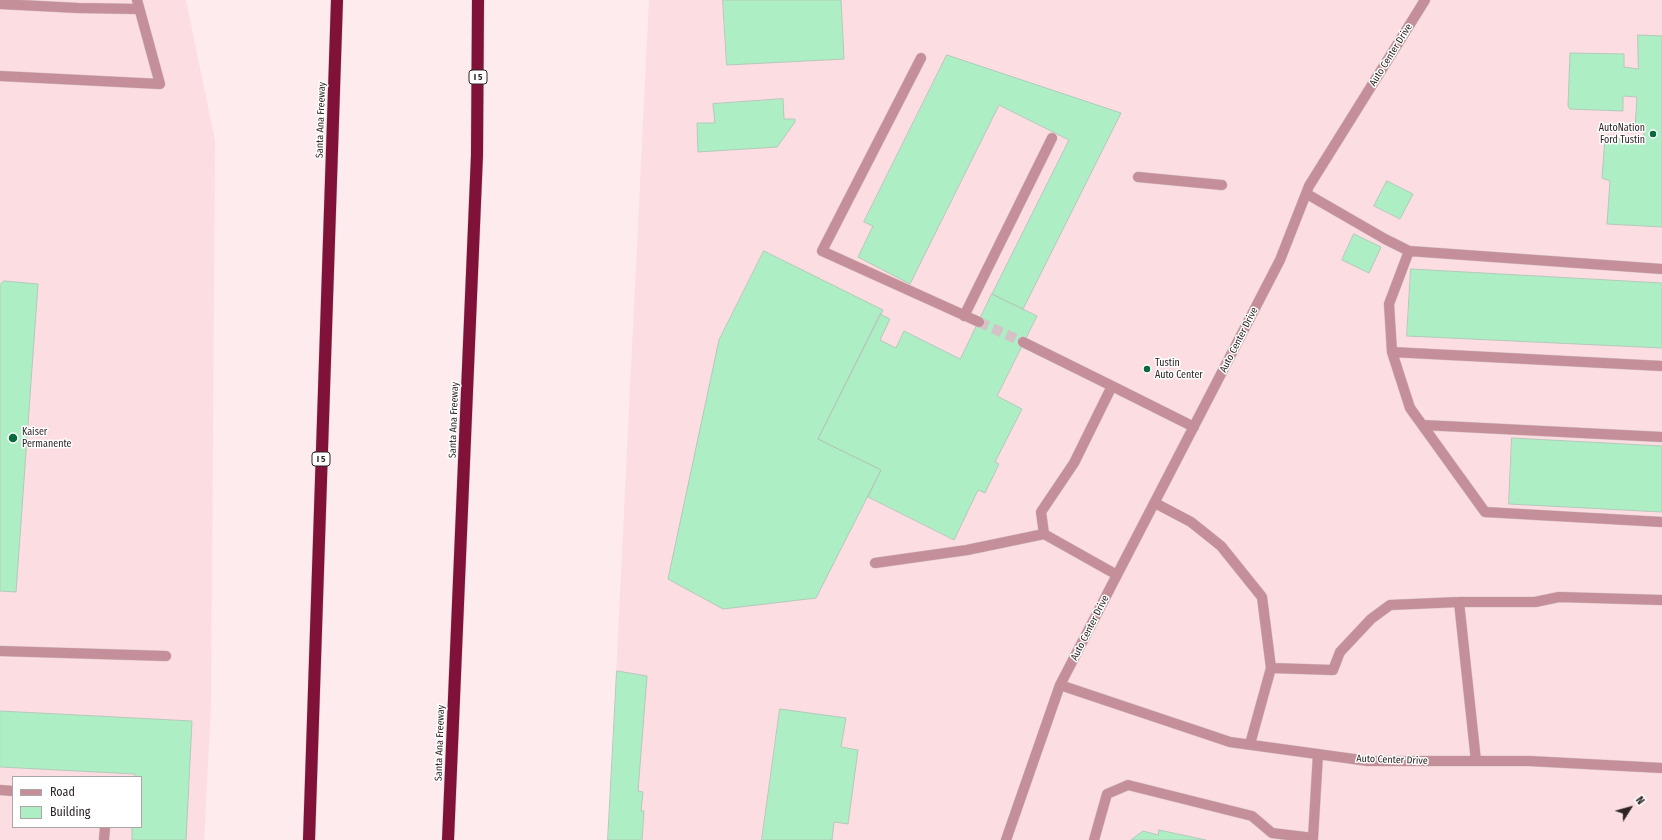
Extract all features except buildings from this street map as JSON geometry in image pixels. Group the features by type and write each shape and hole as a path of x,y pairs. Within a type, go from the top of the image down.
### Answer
{"highway":[{"name":"Santa Ana Freeway","path":"309,840 337,0"},
{"name":"Santa Ana Freeway","path":"448,840 477,154 478,0"}],"street":[{"name":"Auto Center Drive","path":"1006,840 1060,685 1280,260 1313,180 1425,0"},
{"path":"0,4 78,8 138,5 160,84 0,76"},
{"path":"921,58 822,251 979,322"},
{"path":"964,316 1052,138"},
{"path":"1138,177 1222,185"},
{"path":"1307,194 1385,239 1409,251 1662,269"},
{"path":"1409,251 1389,304 1392,352 1410,408 1485,512 1662,522"},
{"path":"1023,342 1194,427"},
{"path":"1392,352 1662,366"},
{"path":"1044,534 1040,512 1074,463 1112,386"},
{"path":"1423,425 1662,437"},
{"path":"1155,503 1191,522 1221,546 1262,597 1271,668 1250,744"},
{"path":"875,563 967,550 1044,534 1117,575"},
{"path":"1271,668 1333,670 1340,652 1371,619 1390,604 1535,602 1559,597 1662,600"},
{"path":"1459,602 1476,761"},
{"path":"0,652 166,656"},
{"name":"Auto Center Drive","path":"1060,685 1230,742 1368,761 1528,761 1662,768"},
{"path":"1094,840 1107,794 1128,784 1252,816 1272,833 1313,838 1318,754"},
{"path":"0,790 12,790"},
{"path":"104,840 105,828"}],"shaded area":[{"path":"0,0 186,0 215,141 211,706 204,840 0,840"},
{"name":"Tustin Auto Center","path":"649,0 1662,0 1662,840 608,840"}],"tunnel":[{"path":"979,322 1023,342"}],"place":[{"name":"AutoNation Ford Tustin","path":"1653,134"},
{"name":"Tustin Auto Center","path":"1147,369"},
{"name":"Kaiser Permanente","path":"13,438"}]}
